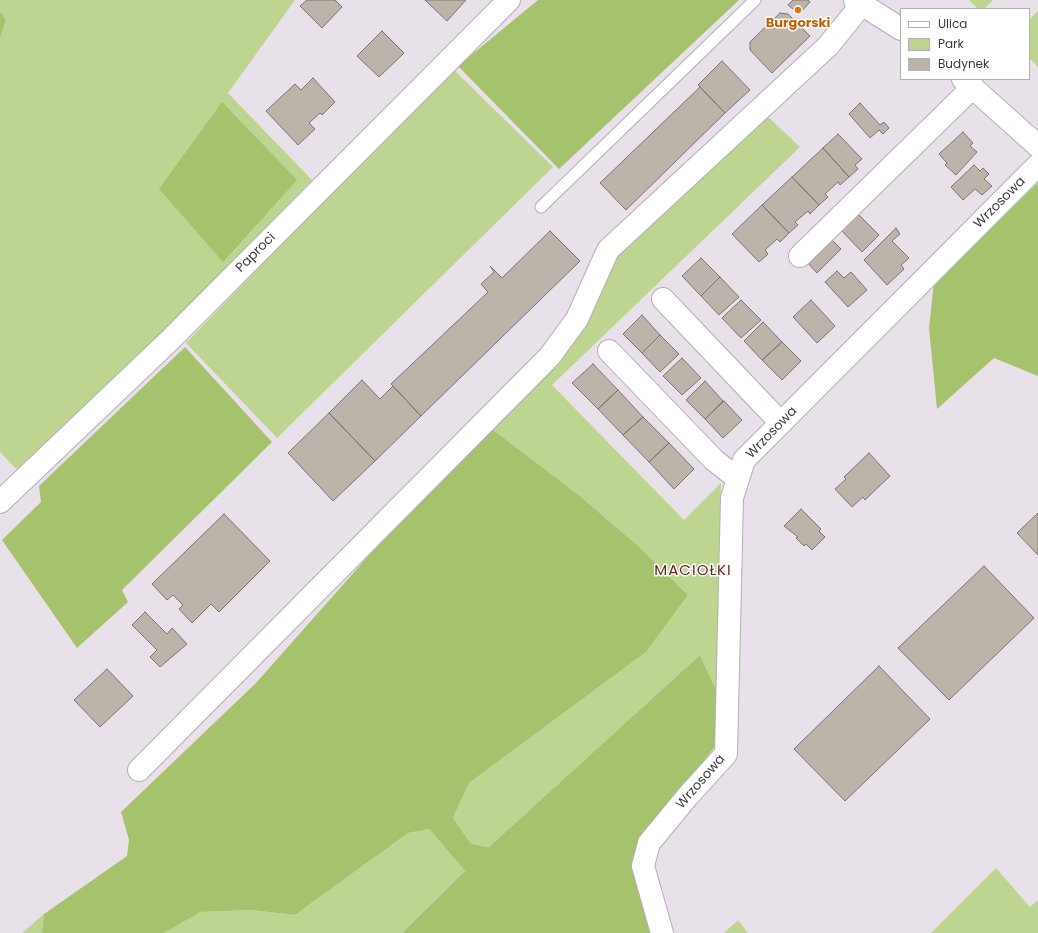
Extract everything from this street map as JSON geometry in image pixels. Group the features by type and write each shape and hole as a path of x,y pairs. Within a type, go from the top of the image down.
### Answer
{"street":[{"name":"Paproci","path":"0,502 169,341 509,0"},
{"path":"139,770 550,356 577,319 608,250 828,46 858,2 900,28"},
{"path":"800,256 968,83 1038,146"},
{"name":"Wrzosowa","path":"662,933 643,866 649,843 687,797 726,754 732,498 744,460 1038,165"},
{"path":"663,300 781,423"},
{"path":"609,351 714,460 738,479"}],"lane":[{"path":"541,207 756,0"}],"green space":[{"path":"0,0 295,0 228,93 312,180 22,475 0,452 0,38 6,20 0,11"},
{"path":"538,0 739,0 559,169 458,66"},
{"path":"969,0 993,0 985,8 977,8"},
{"path":"0,11 6,20 0,38"},
{"path":"1038,11 1038,67 1030,59 1030,19"},
{"path":"452,68 553,167 277,438 186,343"},
{"path":"222,102 297,180 223,262 159,189"},
{"path":"764,113 800,147 552,385 684,520 721,483 718,694 700,655 489,847 471,844 453,818 469,783 646,652 688,595 638,546 580,496 492,429 610,254"},
{"path":"1038,183 1038,376 994,358 937,409 929,328 934,282"},
{"path":"185,347 272,442 122,590 128,602 77,648 2,540 41,502 39,486"},
{"path":"492,429 580,496 638,546 688,595 646,652 469,783 453,818 471,844 489,847 700,655 718,694 714,748 679,792 649,843 662,933 402,933 465,871 429,829 408,833 295,915 251,910 200,912 164,933 42,933 44,914 127,856 129,840 121,812 256,683 387,535"},
{"path":"429,829 465,871 402,933 164,933 199,912 251,910 295,915 408,833"},
{"path":"996,868 1030,907 1038,900 1038,933 931,933"},
{"path":"44,914 42,933 22,933"},
{"path":"738,920 748,933 724,933"}],"building":[{"path":"307,0 335,0 342,7 322,28 300,6"},
{"path":"425,0 466,0 447,21"},
{"name":"Burgorski","path":"793,0 808,0 810,2 799,14 788,5"},
{"path":"780,13 788,14 810,36 772,73 750,50 750,42"},
{"path":"382,31 404,53 379,77 357,56"},
{"path":"722,61 750,90 725,113 698,85"},
{"path":"313,78 335,102 322,115 320,113 309,123 315,129 298,145 266,111 295,84 301,90"},
{"path":"700,87 725,113 626,210 600,183"},
{"path":"860,103 880,125 884,122 889,128 883,134 879,130 870,138 849,114"},
{"path":"963,132 973,143 970,146 977,152 956,175 945,165 947,163 939,154"},
{"path":"838,134 862,159 855,165 858,169 849,177 823,148"},
{"path":"823,148 849,177 840,185 838,182 825,194 828,197 819,205 792,177"},
{"path":"974,165 980,171 983,168 989,174 984,179 992,186 982,195 975,189 963,200 951,187"},
{"path":"792,177 819,205 810,214 808,211 795,222 798,225 789,233 762,205"},
{"path":"762,205 789,233 780,242 777,239 765,250 768,254 759,262 732,234"},
{"path":"856,212 879,235 862,252 839,228"},
{"path":"896,228 900,234 892,241 909,258 901,265 904,269 887,285 864,260"},
{"path":"550,231 580,261 421,416 391,384 488,292 481,284 494,272 490,266 502,278"},
{"path":"830,238 841,249 817,273 806,261"},
{"path":"701,258 720,277 701,296 682,276"},
{"path":"837,271 844,278 851,272 867,290 848,307 825,282"},
{"path":"720,277 739,297 719,315 701,296"},
{"path":"741,300 761,320 741,338 722,318"},
{"path":"811,300 835,326 817,343 793,317"},
{"path":"642,315 660,335 642,353 623,334"},
{"path":"763,322 782,342 762,360 744,341"},
{"path":"660,335 679,354 660,372 642,353"},
{"path":"782,342 801,361 782,380 762,360"},
{"path":"682,358 701,378 682,395 663,376"},
{"path":"593,364 618,390 598,409 572,383"},
{"path":"362,380 380,399 393,386 421,416 375,461 329,413"},
{"path":"705,381 723,401 705,419 686,400"},
{"path":"618,390 643,417 623,435 598,409"},
{"path":"724,401 742,420 723,438 705,419"},
{"path":"329,413 375,461 333,501 288,453"},
{"path":"643,417 669,443 649,462 623,435"},
{"path":"669,443 694,469 674,489 649,462"},
{"path":"869,453 890,476 865,500 863,497 852,507 835,489 846,479 844,477"},
{"path":"801,509 821,529 819,531 825,537 812,550 806,544 804,546 796,538 798,537 784,526"},
{"path":"1038,513 1038,555 1017,533"},
{"path":"224,514 270,561 219,612 211,604 192,623 179,609 183,605 173,595 167,600 152,584"},
{"path":"984,566 1034,618 949,700 898,648"},
{"path":"145,612 167,634 172,628 187,644 160,667 150,657 157,650 132,625"},
{"path":"879,666 930,719 845,801 794,749"},
{"path":"107,669 133,696 100,727 74,700"}],"place":[{"name":"Burgorski","path":"798,10"}],"district":[{"name":"MACIOŁKI","path":"693,571"}]}
